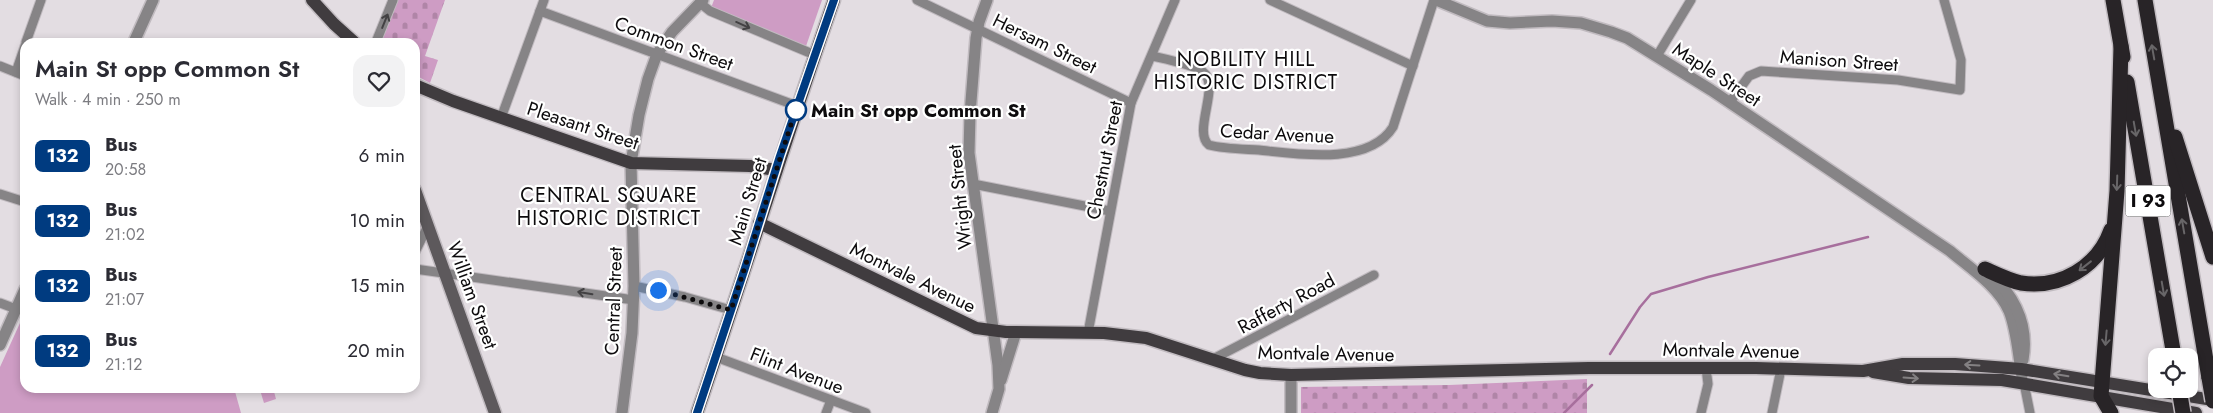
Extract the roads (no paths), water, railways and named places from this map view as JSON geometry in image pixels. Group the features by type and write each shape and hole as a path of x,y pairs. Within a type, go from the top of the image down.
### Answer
{"highway":[{"name":"I 93","path":"2113,0 2173,348"},
{"name":"I 93","path":"2144,0 2213,401"},
{"path":"2111,413 2101,389 2116,209 2121,46"},
{"path":"2162,100 2188,172 2213,257"},
{"path":"1984,269 2011,280 2028,284 2052,282 2069,276 2086,266 2101,249 2111,231 2116,209"},
{"path":"2181,398 2184,413"}],"main road":[{"path":"312,0 350,38"},
{"name":"Main Street","path":"697,413 797,106 834,0"},
{"name":"Pleasant Street","path":"420,87 631,163 750,166 776,170"},
{"name":"William Street","path":"420,204 495,413"},
{"name":"Montvale Avenue","path":"759,223 959,321 980,329 1016,332 1088,333 1151,339 1255,372 1291,375 1589,368 1863,371 1909,378 2002,380 2213,401"},
{"name":"Montvale Avenue","path":"1863,371 1912,364 1955,364 2021,369 2196,413"}],"street":[{"path":"28,38 41,0"},
{"path":"136,38 152,0"},
{"path":"378,38 393,0"},
{"path":"502,118 544,0"},
{"name":"Hersam Street","path":"917,0 1131,102"},
{"name":"Wright Street","path":"988,0 977,29 970,114 970,164 998,365 999,389"},
{"name":"Chestnut Street","path":"1088,333 1131,102 1175,0"},
{"path":"1270,0 1413,66"},
{"name":"Cedar Avenue","path":"1152,56 1199,70 1207,75 1209,82 1204,138 1209,145 1314,155 1354,151 1373,146 1384,139 1393,127 1435,0"},
{"name":"Maple Street","path":"1435,0 1476,18 1494,22 1557,22 1594,26 1627,38 1657,56 1730,102 1950,251 1984,269 2005,288 2018,309 2023,327 2024,344 2021,369"},
{"path":"1657,56 1691,0"},
{"name":"Manison Street","path":"1730,102 1749,76 1761,70 1898,80 1960,90 1961,60 1944,0"},
{"path":"702,2 710,11 815,54"},
{"name":"Central Street","path":"622,413 630,362 634,300 631,163 644,94 657,54 672,32 702,2"},
{"name":"Common Street","path":"540,11 797,106"},
{"path":"16,72 20,61"},
{"path":"0,66 20,74"},
{"path":"972,184 1110,211"},
{"path":"0,194 20,200"},
{"path":"420,242 428,226"},
{"name":"Maple Street","path":"1950,251 1984,280 2006,305 2012,320 2024,383"},
{"path":"420,270 634,300"},
{"name":"Rafferty Road","path":"1213,360 1374,276"},
{"path":"634,286 685,297 731,310"},
{"path":"0,346 20,300"},
{"path":"0,303 16,309"},
{"path":"992,413 1016,332"},
{"name":"Flint Avenue","path":"716,357 866,413"},
{"path":"1701,413 1708,384 1706,368"},
{"path":"1772,413 1781,369"},
{"path":"1291,375 1291,413"},
{"path":"2024,383 2030,413"},
{"path":"826,413 831,400"}],"waterway":[{"path":"1610,354 1640,307 1651,294 1708,277 1868,237"},
{"path":"1564,413 1592,385"}],"place":[{"name":"Main St opp Common St","path":"796,110"}],"district":[{"name":"NOBILITY HILL HISTORIC DISTRICT","path":"1246,70"},
{"name":"CENTRAL SQUARE HISTORIC DISTRICT","path":"609,206"}]}
